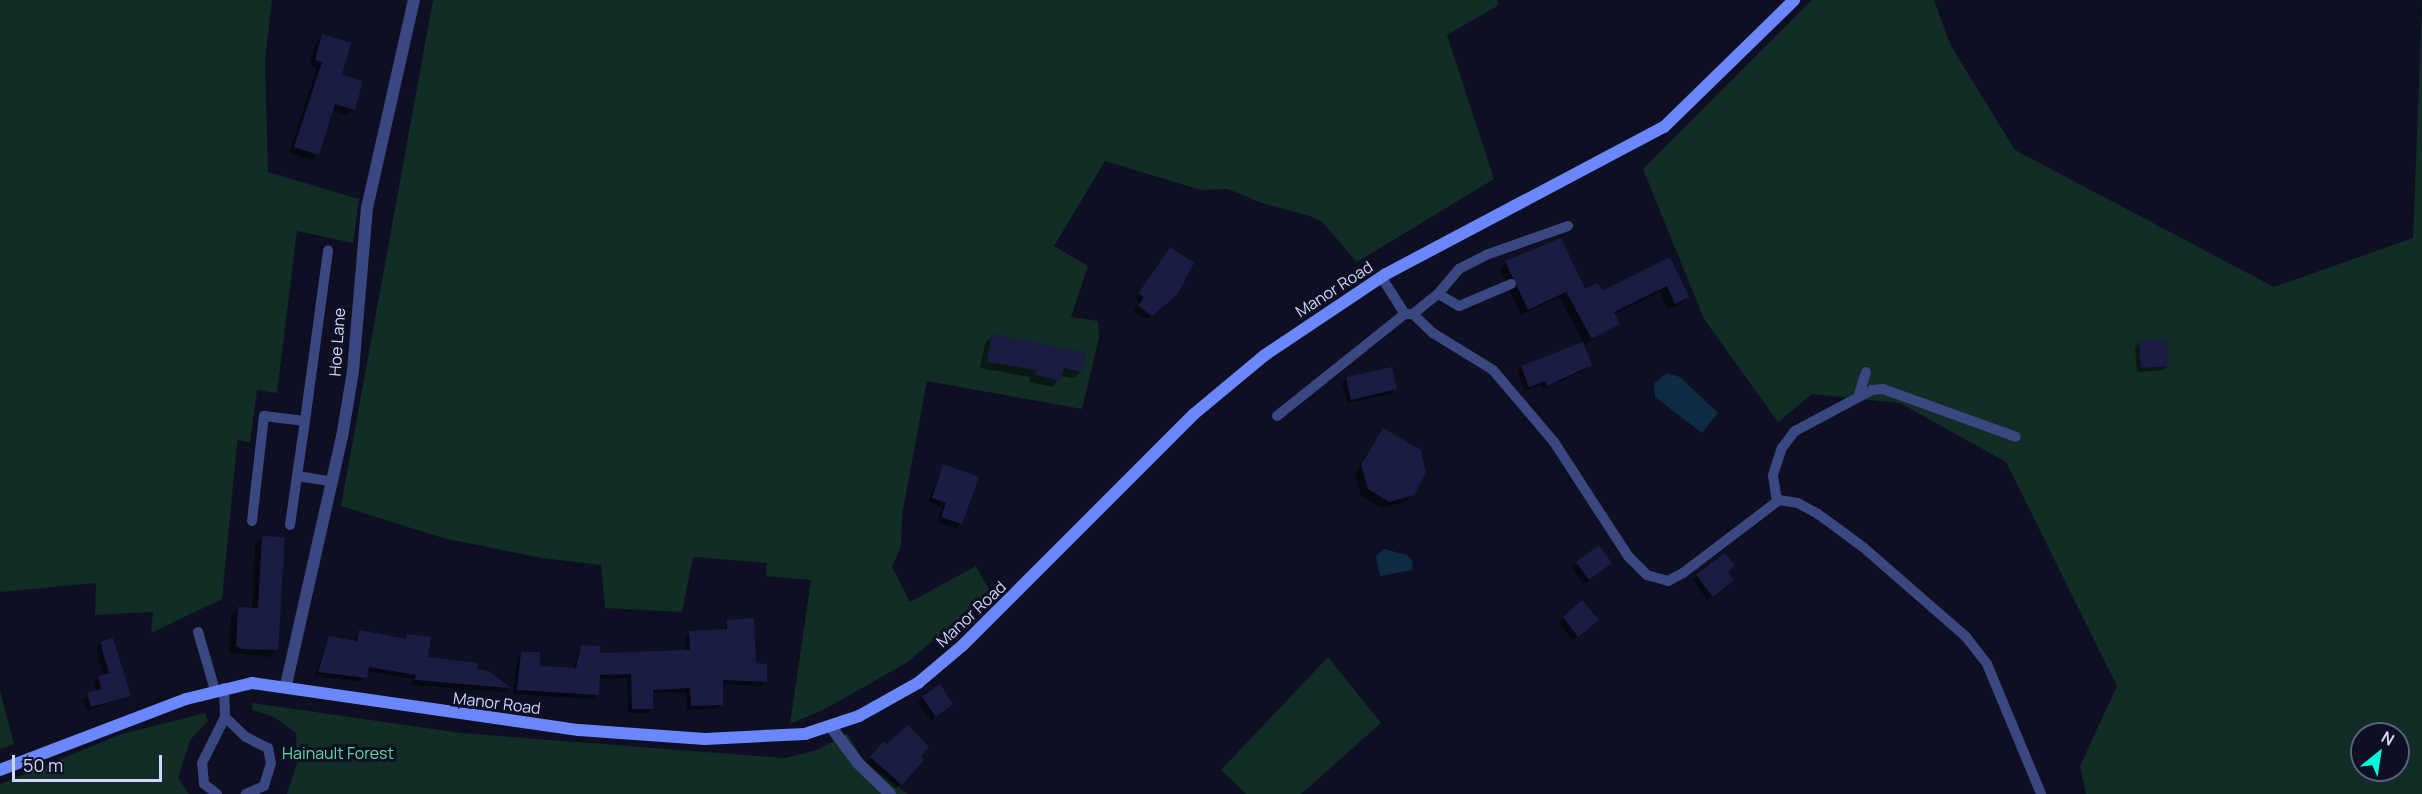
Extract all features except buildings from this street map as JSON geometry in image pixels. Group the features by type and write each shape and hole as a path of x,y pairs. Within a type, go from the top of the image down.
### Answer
{"street":[{"name":"Hoe Lane","path":"286,685 333,482 353,370 367,208 414,0"},
{"name":"Manor Road","path":"0,770 219,689 252,683 286,685 419,709 579,730 757,739 831,727 893,700 918,683 1014,597 1194,414 1309,323 1382,278 1664,127 1794,0"},
{"path":"831,727 858,764 890,794"}],"lane":[{"path":"1277,416 1438,294 1459,269 1568,226"},
{"path":"290,525 328,252"},
{"path":"1382,278 1409,314 1433,333 1493,370 1554,442 1628,556 1647,575 1668,581 1683,573 1777,501 1798,503 1818,514 1863,547 1966,638 1987,664 2001,689 2041,794"},
{"path":"1438,294 1459,306 1511,284"},
{"path":"1859,394 1866,372"},
{"path":"1777,501 1773,475 1782,448 1795,431 1859,394 1883,389 2016,437"},
{"path":"252,521 264,416 305,421"},
{"path":"297,476 333,482"},
{"path":"198,632 219,689 225,717 246,737 268,748 271,763 264,786 246,794"},
{"path":"218,794 204,784 202,763 225,717"}],"green space":[{"path":"0,0 272,0 265,60 268,172 359,199 353,243 297,231 277,393 257,390 250,442 238,440 237,444 222,599 151,633 153,612 95,615 96,583 0,592"},
{"path":"433,0 1497,0 1499,5 1447,35 1494,179 1357,262 1322,222 1310,216 1262,203 1228,189 1201,190 1105,161 1054,246 1088,266 1071,317 1098,321 1099,338 1082,409 927,381 902,515 901,546 892,567 910,602 976,566 991,593 906,663 825,709 790,724 811,580 766,576 767,563 693,557 682,612 605,608 601,565 542,558 443,538 341,506"},
{"path":"1812,0 1934,0 1951,46 2015,150 2274,287 2413,238 2422,4 2422,794 2086,794 2080,766 2117,686 2006,462 1900,403 1812,394 1778,422 1704,319 1643,169"},
{"path":"1328,657 1381,723 1301,794 1246,794 1221,770"},
{"path":"0,691 14,744 0,749"},
{"name":"Hainault Forest","path":"252,703 461,733 785,758 817,750 847,734 863,760 908,794 287,794 297,763 296,733 276,718 253,710"},
{"path":"205,713 208,721 190,740 178,778 189,794 0,794 0,784 122,734"}],"water":[{"path":"1666,373 1680,377 1718,413 1702,433 1655,397 1654,384"},
{"path":"1384,549 1407,555 1413,562 1412,570 1380,576 1376,556"}]}
